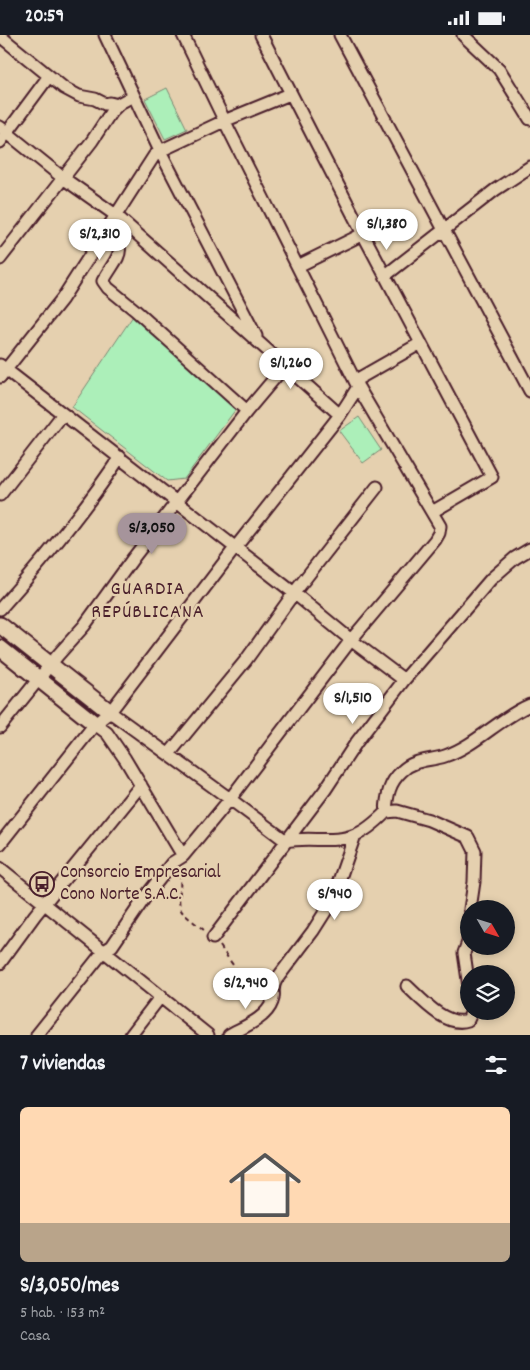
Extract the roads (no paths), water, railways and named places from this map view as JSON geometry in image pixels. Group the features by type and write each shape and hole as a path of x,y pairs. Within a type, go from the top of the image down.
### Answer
{"street":[{"path":"105,35 160,151 260,344"},
{"path":"37,1035 103,951 112,945 172,863 183,856 230,799 351,640 439,533 440,526 357,383 224,121 183,35"},
{"path":"261,35 363,234 492,477 432,512"},
{"path":"340,35 530,391"},
{"path":"463,35 499,69 530,119"},
{"path":"0,36 64,88 87,99 96,99 105,104 118,105"},
{"path":"49,76 2,134 63,178 115,219 340,415"},
{"path":"290,94 224,121 160,151 154,156 62,299 2,371 120,457 404,680"},
{"path":"0,259 92,141 111,112 118,105 133,96"},
{"path":"386,275 495,190 530,167"},
{"path":"115,219 121,251 118,259 103,281 108,288 247,411"},
{"path":"298,266 363,234"},
{"path":"0,844 95,724 110,713 235,548 340,415 357,383 422,343"},
{"path":"0,727 38,679 90,619 176,502 284,367"},
{"path":"0,495 63,414"},
{"path":"0,609 34,571 120,457"},
{"path":"169,754 246,660 294,593 377,487"},
{"path":"213,938 325,790 356,743 404,680 491,579 515,558 530,549"},
{"path":"0,625 110,713 169,754 286,841 296,839 339,839 355,835 386,812 397,811 429,820 468,837 475,851 471,900"},
{"path":"0,648 107,733 183,856"},
{"path":"386,812 389,787 404,769 424,760 444,757 454,752 486,734 510,715 530,705"},
{"path":"0,963 140,785"},
{"path":"229,1035 257,1019 269,1008 274,995 272,987 276,980 313,931 332,901 355,835"},
{"path":"0,868 208,1035"},
{"path":"407,986 429,1007 447,1017 462,1022 468,1020"},
{"path":"131,1035 161,996"}],"place":[{"name":"Consorcio Empresarial Cono Norte S.A.C.","path":"42,884"}],"district":[{"name":"GUARDIA REPÚBLICANA","path":"148,602"}]}
